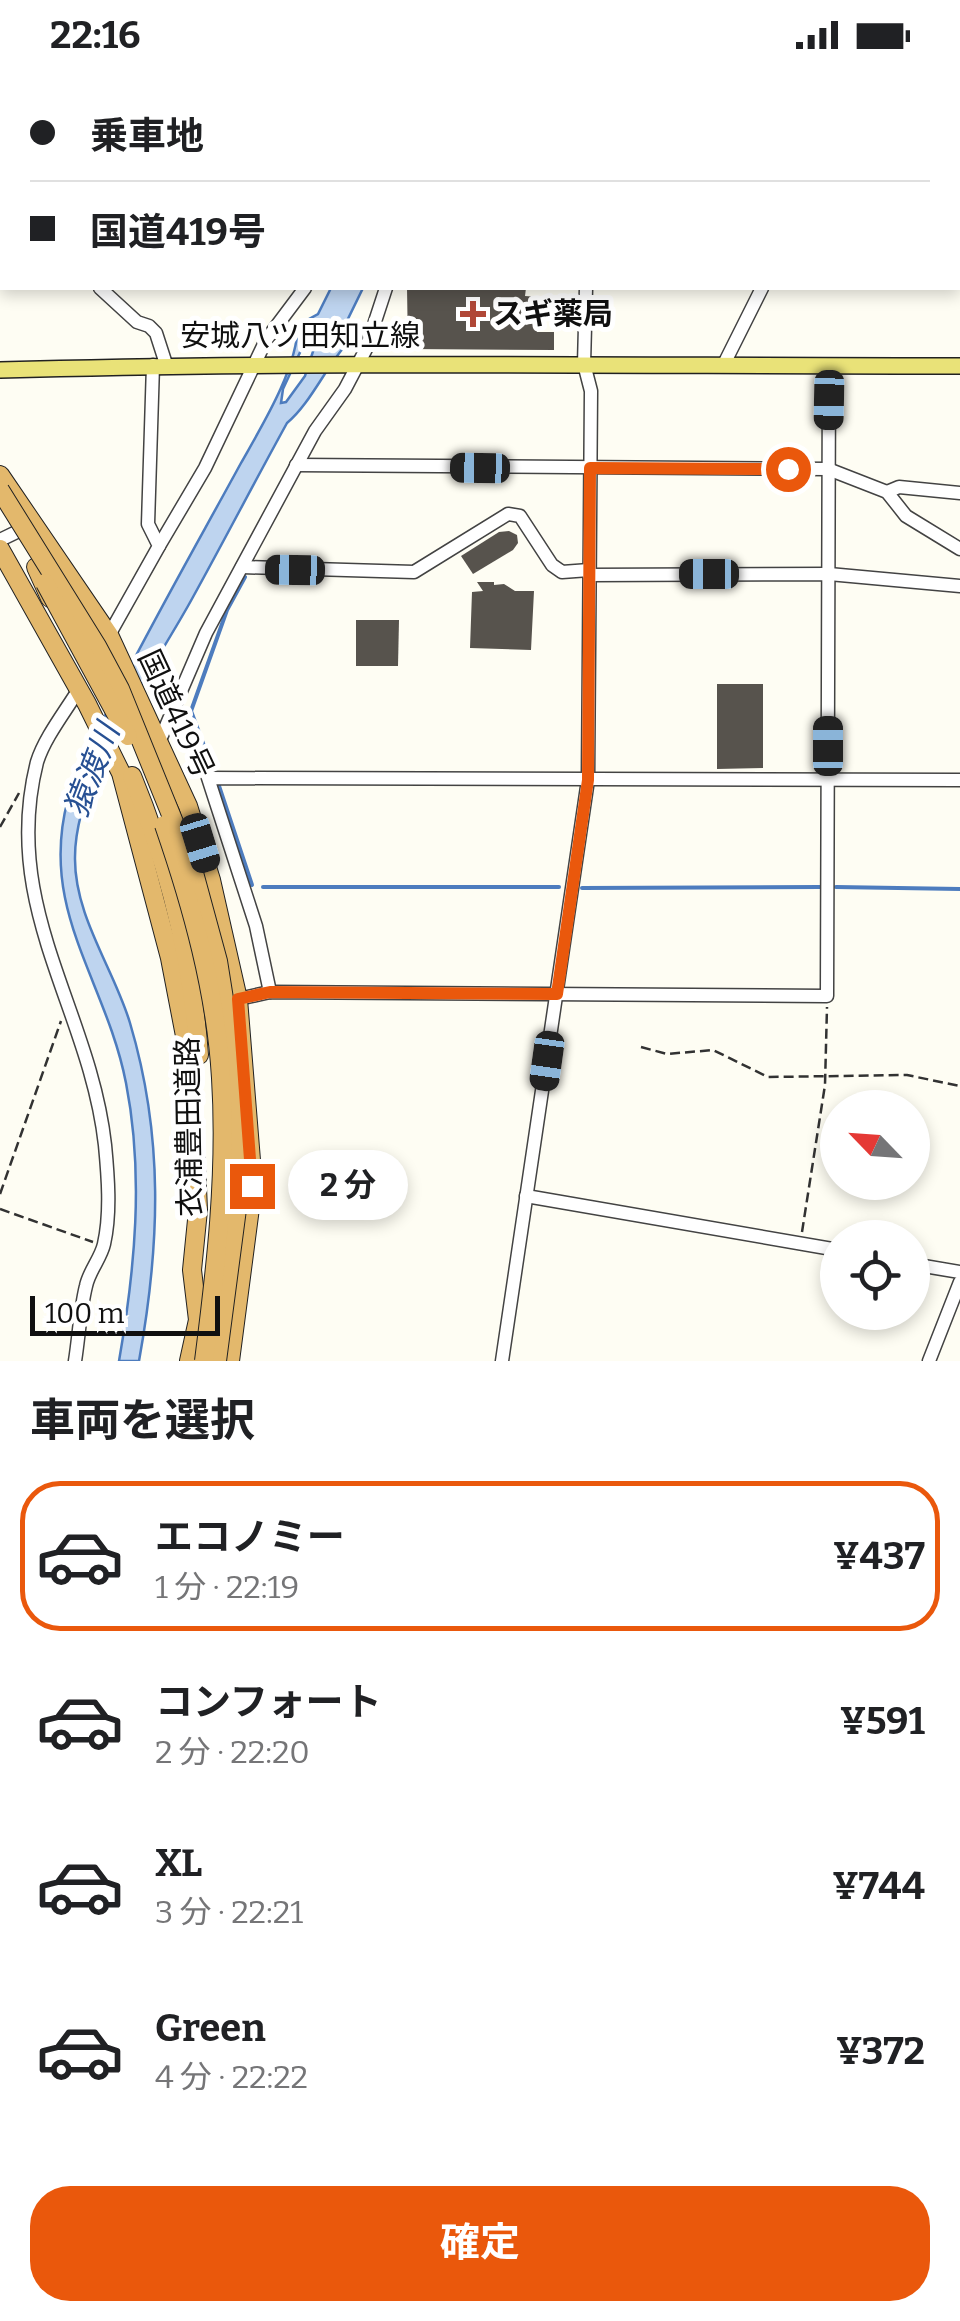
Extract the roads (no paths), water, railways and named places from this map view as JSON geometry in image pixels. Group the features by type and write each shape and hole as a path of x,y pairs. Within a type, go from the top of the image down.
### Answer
{"highway":[{"name":"国道419号","path":"0,476 109,636 188,806 211,880 238,999 252,1186 230,1361"},
{"name":"衣浦豊田道路","path":"0,490 120,689 193,868 218,961 238,1087 237,1209 217,1361"},
{"name":"衣浦豊田道路","path":"0,509 124,728 174,854 202,948 221,1076 222,1160 219,1232 204,1361"},
{"path":"0,549 83,696 121,773 170,958 186,1041 196,1155 198,1210 192,1270 198,1320 190,1361"},
{"name":"衣浦豊田道路","path":"36,568 122,751 153,827 183,937 195,1000 208,1180 205,1269 198,1320"}],"main road":[{"name":"安城八ツ田知立線","path":"0,370 358,364 960,366"}],"street":[{"path":"102,290 137,322 150,326 156,333 159,365 148,524 159,546"},
{"path":"109,636 205,468 257,366 266,340 304,290"},
{"path":"156,733 296,466 358,364 385,290"},
{"path":"502,1361 588,780 591,391 584,364 586,290"},
{"path":"723,366 761,290"},
{"path":"238,999 270,992 827,996 829,366"},
{"path":"296,466 828,469 887,492 906,516 960,549"},
{"path":"887,492 899,487 960,494"},
{"path":"242,567 414,572 508,514 520,516 552,565 562,572 829,574 960,586"},
{"path":"0,540 32,525"},
{"path":"75,1361 86,1282 104,1246 104,1144 96,1092 32,912 25,879 25,836 38,760 83,696"},
{"path":"270,992 256,926 208,778 960,780"},
{"path":"526,1196 820,1247"},
{"path":"930,1267 960,1272"},
{"path":"929,1361 960,1282"}],"water":[{"name":"猿渡川","path":"330,290 362,290 345,325 344,347 287,423 193,597 119,723 88,792 78,825 76,879 88,921 130,1023 149,1108 153,1149 154,1233 146,1318 139,1361 119,1361 135,1222 132,1118 117,1046 68,910 61,839 68,799 83,760 277,396 292,360 298,325 318,314","holes":["319,323 322,324 305,376 286,402 281,403 305,332"]}],"waterway":[{"path":"213,770 191,711 227,610 245,577"},
{"path":"219,786 252,885"},
{"path":"263,887 559,887"},
{"path":"582,888 820,887"},
{"path":"836,887 960,889"}],"place":[{"name":"スギ薬局","path":"473,314"}]}
